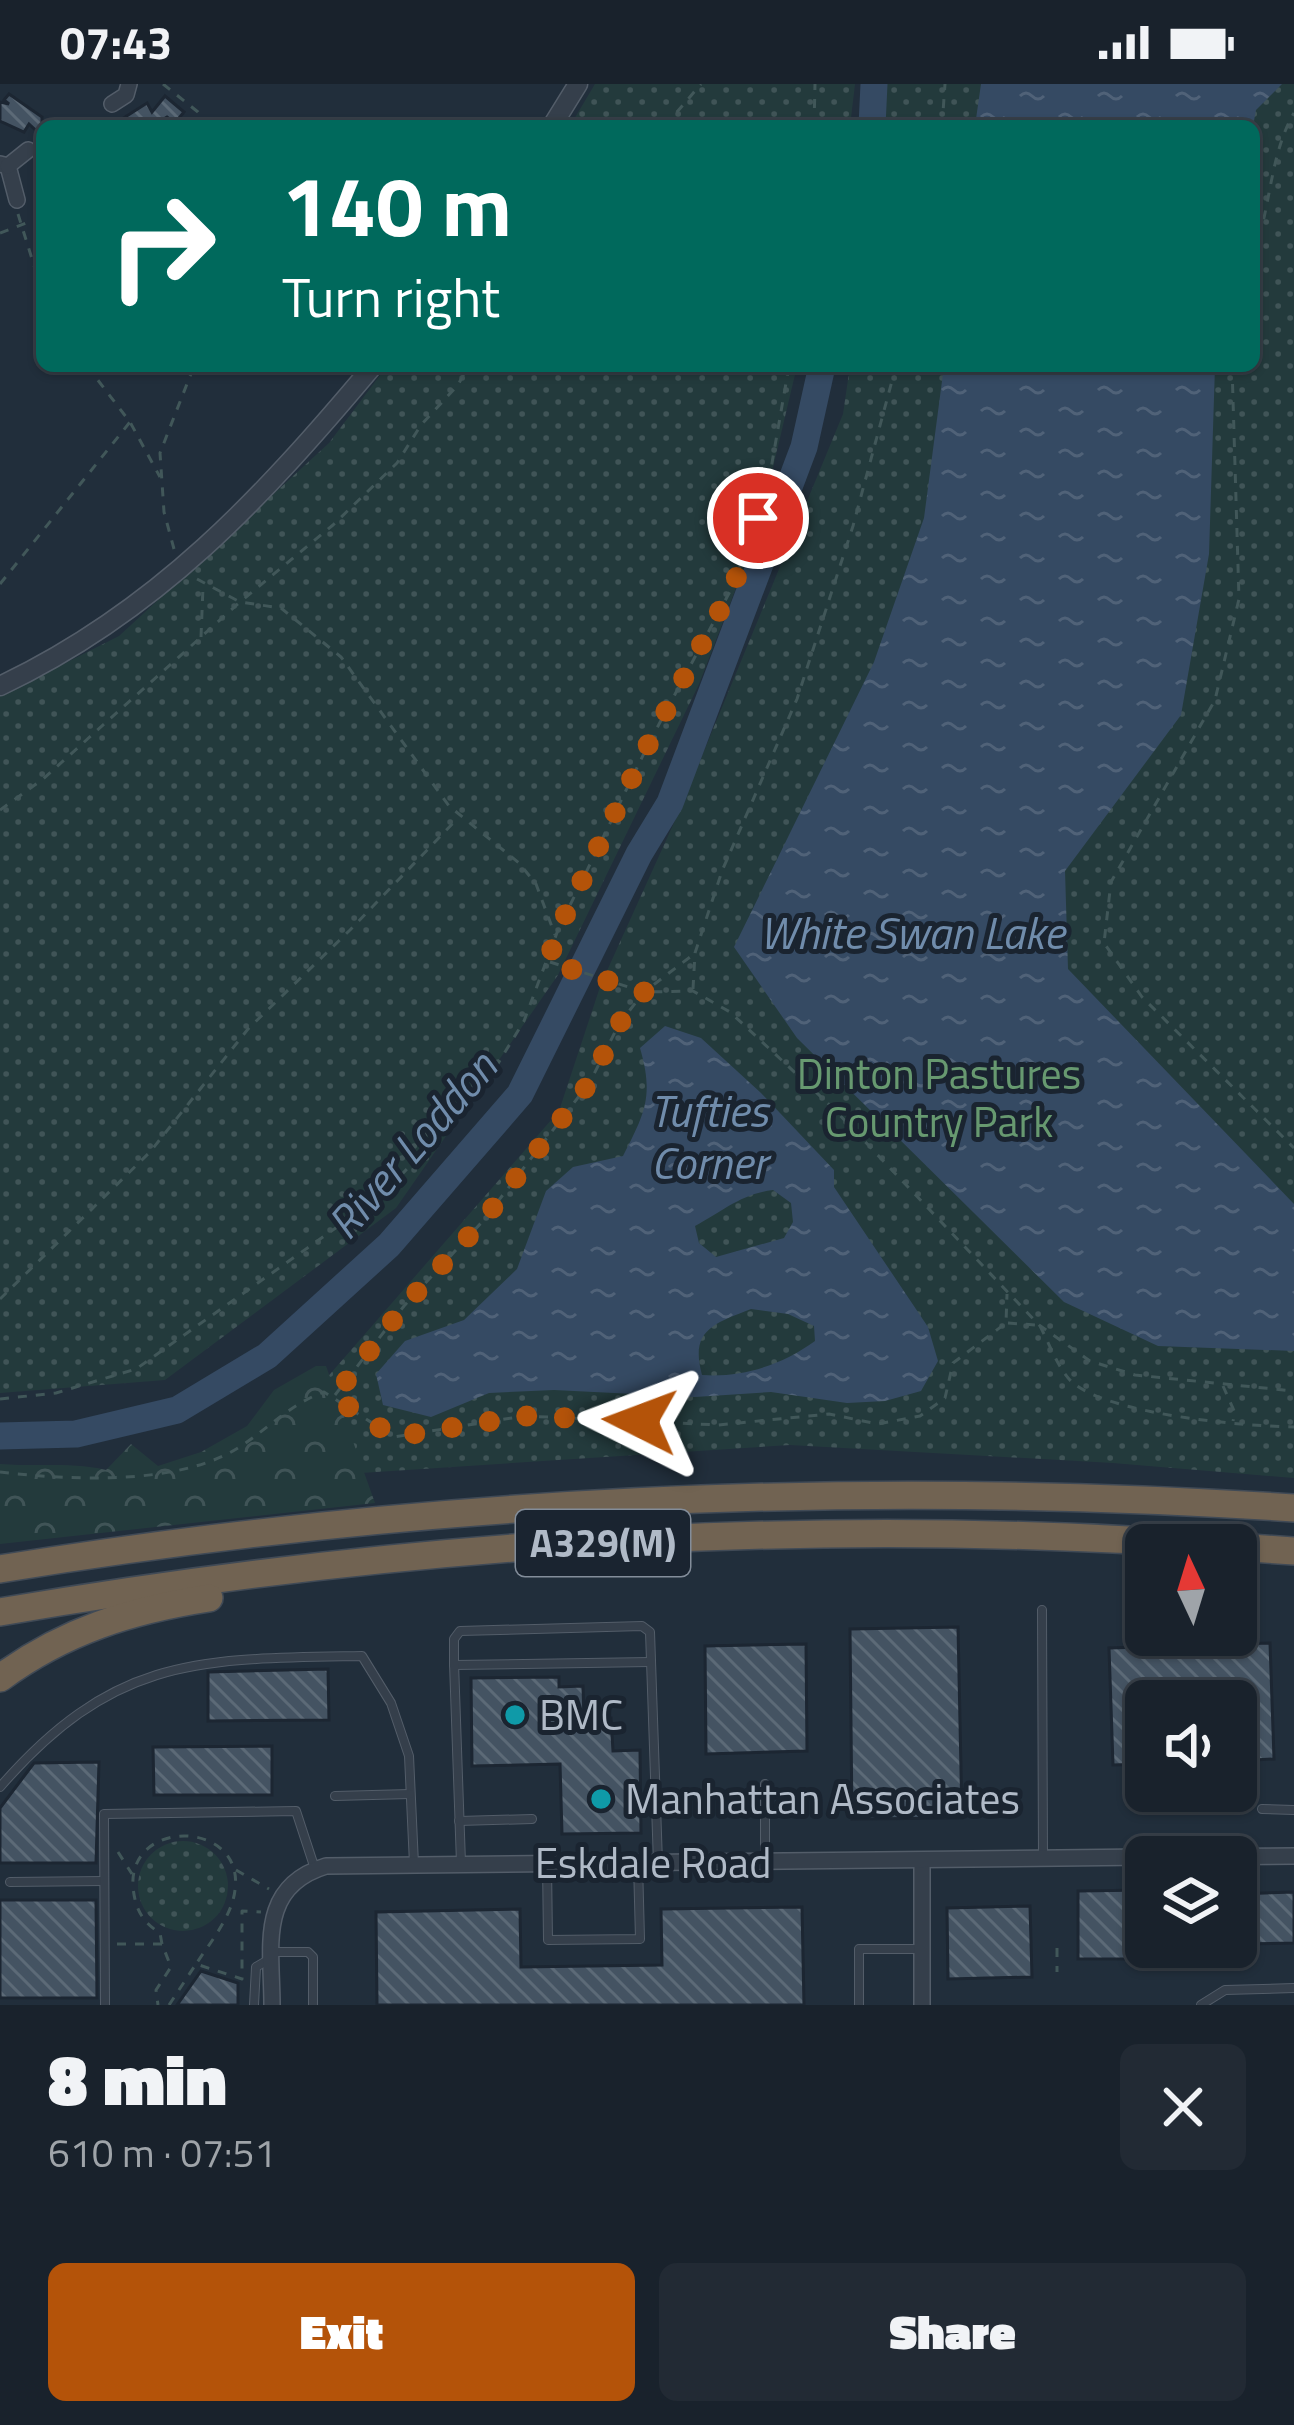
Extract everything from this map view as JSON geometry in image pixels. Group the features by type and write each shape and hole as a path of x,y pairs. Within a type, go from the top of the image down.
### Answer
{"highway":[{"name":"A329(M)","path":"0,1569 355,1520 654,1498 942,1492 1294,1508"},
{"name":"A329(M)","path":"0,1612 241,1576 640,1541 862,1535 1125,1541"},
{"path":"1257,1548 1294,1551"},
{"name":"A329(M)","path":"0,1678 62,1638 137,1612 455,1554"}],"street":[{"path":"112,104 126,95 129,84"},
{"path":"556,120 578,84"},
{"path":"16,200 4,165 28,150"},
{"path":"0,686 106,627 185,568 275,478 368,372"},
{"name":"Eskdale Road","path":"1257,1856 1294,1856"},
{"name":"Eskdale Road","path":"315,1869 1125,1858"},
{"path":"922,1861 922,2005"},
{"path":"272,2005 274,1908 290,1885 315,1869"}],"lane":[{"path":"1042,1610 1043,1860"},
{"path":"461,1864 454,1665 454,1639 460,1631 641,1626 650,1632 658,1864"},
{"path":"0,1787 35,1747 118,1688 166,1670 224,1659 362,1656 391,1703 409,1756 414,1865"},
{"path":"454,1665 650,1662"},
{"path":"765,1784 765,1862"},
{"path":"335,1796 410,1794"},
{"path":"1262,1810 1294,1810"},
{"path":"105,2005 104,1814 296,1811 315,1869"},
{"path":"459,1821 532,1820"},
{"path":"548,1864 548,1940 640,1939 638,1863"},
{"path":"10,1882 104,1881"},
{"path":"859,2005 859,1949 922,1949"},
{"path":"254,2005 256,1967 272,1955 308,1952 313,1958 313,2005"},
{"path":"1201,2005 1225,1990 1294,1988"}],"path":[{"path":"163,84 204,120"},
{"path":"669,120 701,84"},
{"path":"814,120 815,84"},
{"path":"942,120 945,84"},
{"path":"1260,236 1280,137 1294,113"},
{"path":"0,233 36,220"},
{"path":"20,227 36,274"},
{"path":"92,372 130,422 162,484"},
{"path":"185,568 176,559 160,454 192,372"},
{"path":"0,810 60,764 333,525 386,475 465,372"},
{"path":"0,1399 56,1393 136,1369 381,1196 480,1093 524,1021 555,937 650,741 734,584 770,480 788,372"},
{"path":"693,991 695,953 736,833 797,699 854,526 894,372"},
{"path":"1232,372 1239,599 1216,700 1111,882 1104,943 1142,997 1294,1148"},
{"path":"0,584 130,422"},
{"path":"201,637 203,585 240,602 281,608 341,657 424,776 459,817 526,871 541,892 555,937"},
{"path":"0,1299 150,1152 248,1029 459,817"},
{"path":"334,1397 404,1306 482,1222 577,1099 619,1024 644,992 695,953"},
{"path":"548,962 644,992 693,991 730,1012 834,1108 1007,1294 1039,1325 1090,1361 1135,1375 1294,1391"},
{"path":"1006,1323 1007,1294"},
{"path":"0,1472 154,1477 235,1450 301,1400 324,1392 394,1437 524,1416 718,1425 829,1414 878,1424 920,1416 945,1398 952,1363 1006,1323 1039,1325"},
{"path":"1039,1325 1071,1382 1111,1401 1233,1423 1294,1427"},
{"path":"1223,1384 1233,1423"},
{"path":"104,1829 133,1876"},
{"path":"158,2005 156,1990 171,1967 160,1933 147,1925 135,1903 133,1876 153,1844 173,1833 213,1842 226,1853 237,1884 233,1901 169,2005"},
{"path":"234,1868 261,1884"},
{"path":"196,1964 242,1979 242,1911 258,1911"},
{"path":"104,1944 161,1944"},
{"path":"1057,1948 1058,1972"}],"green space":[{"path":"595,84 855,84 851,120 574,120"},
{"name":"Dinton Pastures Country Park","path":"885,84 1294,84 1294,1478 790,1445 237,1481 559,1111 601,984 678,814 843,414 849,372 1260,372 1260,120 881,120"},
{"path":"382,372 796,372 758,531 699,684 558,975 396,1208 165,1380 0,1393 0,696 119,636 329,443"},
{"path":"316,1366 326,1366 375,1503 0,1544 0,1464 106,1470 131,1444 158,1466 201,1452 247,1426 274,1390"},
{"path":"183,1841 200,1844 215,1854 225,1869 225,1903 215,1918 200,1928 183,1931 166,1928 151,1918 141,1903 138,1886 141,1869 151,1854 166,1844"}],"water":[{"path":"981,84 1282,84 1256,110 1254,120 976,120"},
{"name":"White Swan Lake","path":"943,372 1215,372 1209,554 1181,715 1065,871 1068,969 1294,1204 1294,1351 1158,1346 1064,1302 797,1038 734,947 874,662 924,518"},
{"name":"Tufties Corner","path":"665,1026 701,1038 834,1170 834,1187 928,1327 938,1361 921,1391 885,1401 847,1403 771,1392 695,1397 554,1390 489,1393 431,1417 383,1405 376,1374 405,1341 464,1320 517,1269 546,1191 573,1167 623,1156 647,1092 640,1048","holes":["773,1190 791,1203 793,1222 784,1238 716,1257 699,1243 695,1226 742,1199","751,1309 788,1314 814,1326 815,1341 761,1368 702,1375 699,1348 707,1331"]}],"building":[{"path":"9,94 42,117 36,120 36,130 29,124 24,132 0,121 0,102 9,104 4,100"},
{"path":"165,96 184,112 177,120 120,120 147,103 152,112"},
{"path":"958,1627 962,1818 852,1819 850,1629"},
{"path":"1257,1643 1270,1643 1274,1759 1257,1760 1257,1680 1125,1680 1125,1765 1113,1765 1109,1648 1125,1648 1125,1656 1257,1656"},
{"path":"806,1644 807,1751 706,1754 705,1646"},
{"path":"328,1669 329,1720 208,1721 208,1672"},
{"path":"559,1677 559,1687 583,1686 584,1720 611,1718 613,1751 640,1750 641,1833 562,1834 560,1764 472,1766 471,1678"},
{"path":"272,1746 272,1795 154,1795 153,1747"},
{"path":"99,1762 96,1863 0,1863 0,1808 34,1763"},
{"path":"1125,1890 1125,1959 1078,1959 1078,1891"},
{"path":"1294,1892 1294,1943 1257,1944 1257,1893"},
{"path":"0,1900 96,1900 97,1998 0,1998"},
{"path":"1030,1906 1032,1977 948,1979 947,1908"},
{"path":"802,1907 804,2005 377,2005 376,1912 520,1909 521,1967 662,1965 661,1909"},
{"path":"201,1971 238,1983 238,2005 177,2005"}],"waterway":[{"name":"River Loddon","path":"872,120 874,84"},
{"name":"River Loddon","path":"0,1436 76,1434 177,1410 267,1356 389,1245 520,1094 639,854 670,803 804,447 821,372"}],"place":[{"name":"BMC","path":"515,1715"},
{"name":"Manhattan Associates","path":"601,1799"}],"route":[{"path":"640,1421 524,1416 394,1437 334,1397 404,1306 482,1222 590,1082 619,1024 644,992 548,962 558,930 650,741 734,584 758,518"}]}
